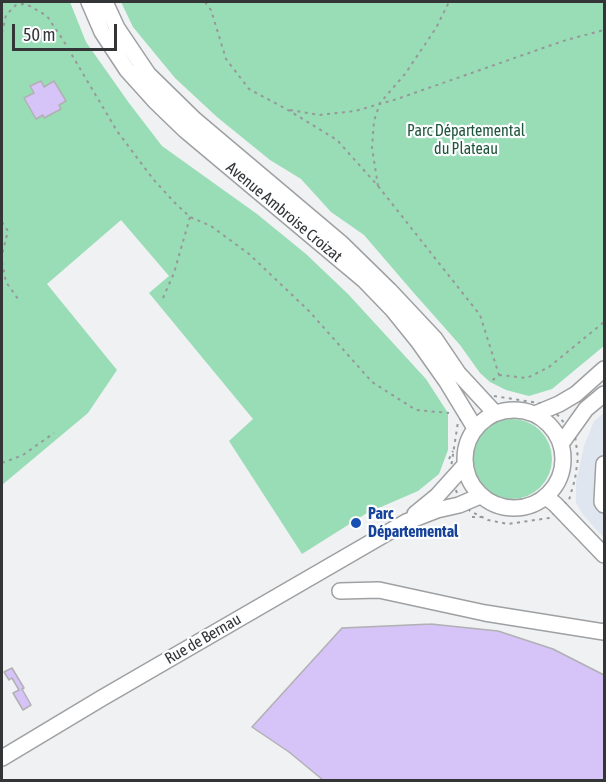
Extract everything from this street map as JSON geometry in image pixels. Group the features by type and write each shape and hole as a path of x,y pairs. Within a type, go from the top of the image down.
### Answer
{"street":[{"name":"Avenue Ambroise Croizat","path":"89,2 102,32 127,70 155,101 185,130 364,280 393,310 447,382 475,428"},
{"name":"Avenue Ambroise Croizat","path":"105,2 117,28 148,74 195,120 366,267 435,339 458,373 484,393 495,413"},
{"path":"535,414 576,394 604,369"},
{"path":"561,444 586,409 604,394"},
{"path":"522,410 535,414 555,432 561,444 564,458 562,472 556,486 534,505 520,509 492,504 480,496 470,482 464,466 468,440 475,428 495,413 522,410"},
{"path":"604,464 602,502 604,505"},
{"name":"Rue de Bernau","path":"406,522 437,496 464,466"},
{"name":"Rue de Bernau","path":"2,758 111,692 406,522 480,496"},
{"path":"546,497 560,508 604,555"},
{"path":"340,591 379,590 485,613 604,632"}],"path":[{"path":"206,2 211,10 226,59 249,89 337,140 378,186 480,315 499,375"},
{"path":"378,186 372,148 374,121 380,103 405,74 436,28 448,2"},
{"path":"2,33 3,20 9,10 16,5 23,4 36,8 47,16 117,131 153,179 175,203 190,217 211,226 249,254 309,311 372,382 416,410 448,413"},
{"path":"288,110 319,115 355,111 566,40 604,30"},
{"path":"2,103 2,132"},
{"path":"163,298 174,273 190,217"},
{"path":"2,222 8,231 2,254"},
{"path":"2,262 6,282 18,299"},
{"path":"499,375 527,378 549,367 604,322"},
{"path":"484,393 545,404 551,407 575,436 578,458 569,500 549,518 508,524 488,520 470,511 457,493 450,474 458,422 499,375"},
{"path":"2,463 23,455 54,434"}],"shaded area":[{"path":"604,413 604,538 584,516 576,503 576,483 584,446 594,421"}],"green space":[{"path":"2,2 70,2 86,42 162,146 257,214 306,254 348,294 426,379 448,413 448,450 439,474 418,491 367,513 302,554 229,441 253,419 149,293 169,276 121,220 47,284 117,370 88,413 2,485"},
{"name":"Parc Départemental du Plateau","path":"121,2 604,2 604,346 552,389 529,396 506,390 490,382 364,235 331,212 301,179 270,160 217,117 175,78 133,27"},
{"path":"512,419 527,422 540,431 549,444 552,459 549,474 540,487 527,496 512,499 497,496 484,487 475,474 472,459 475,444 484,431 497,422"}],"building":[{"path":"41,81 44,87 54,81 66,101 59,105 61,109 44,118 43,115 36,119 24,98 34,93 30,86"},
{"path":"431,624 498,631 553,649 604,675 604,780 323,780 289,752 252,727 342,628"},
{"path":"12,668 31,705 23,710 13,693 19,690 12,678 9,680 4,672"}],"place":[{"name":"Parc Départemental","path":"356,523"}]}
